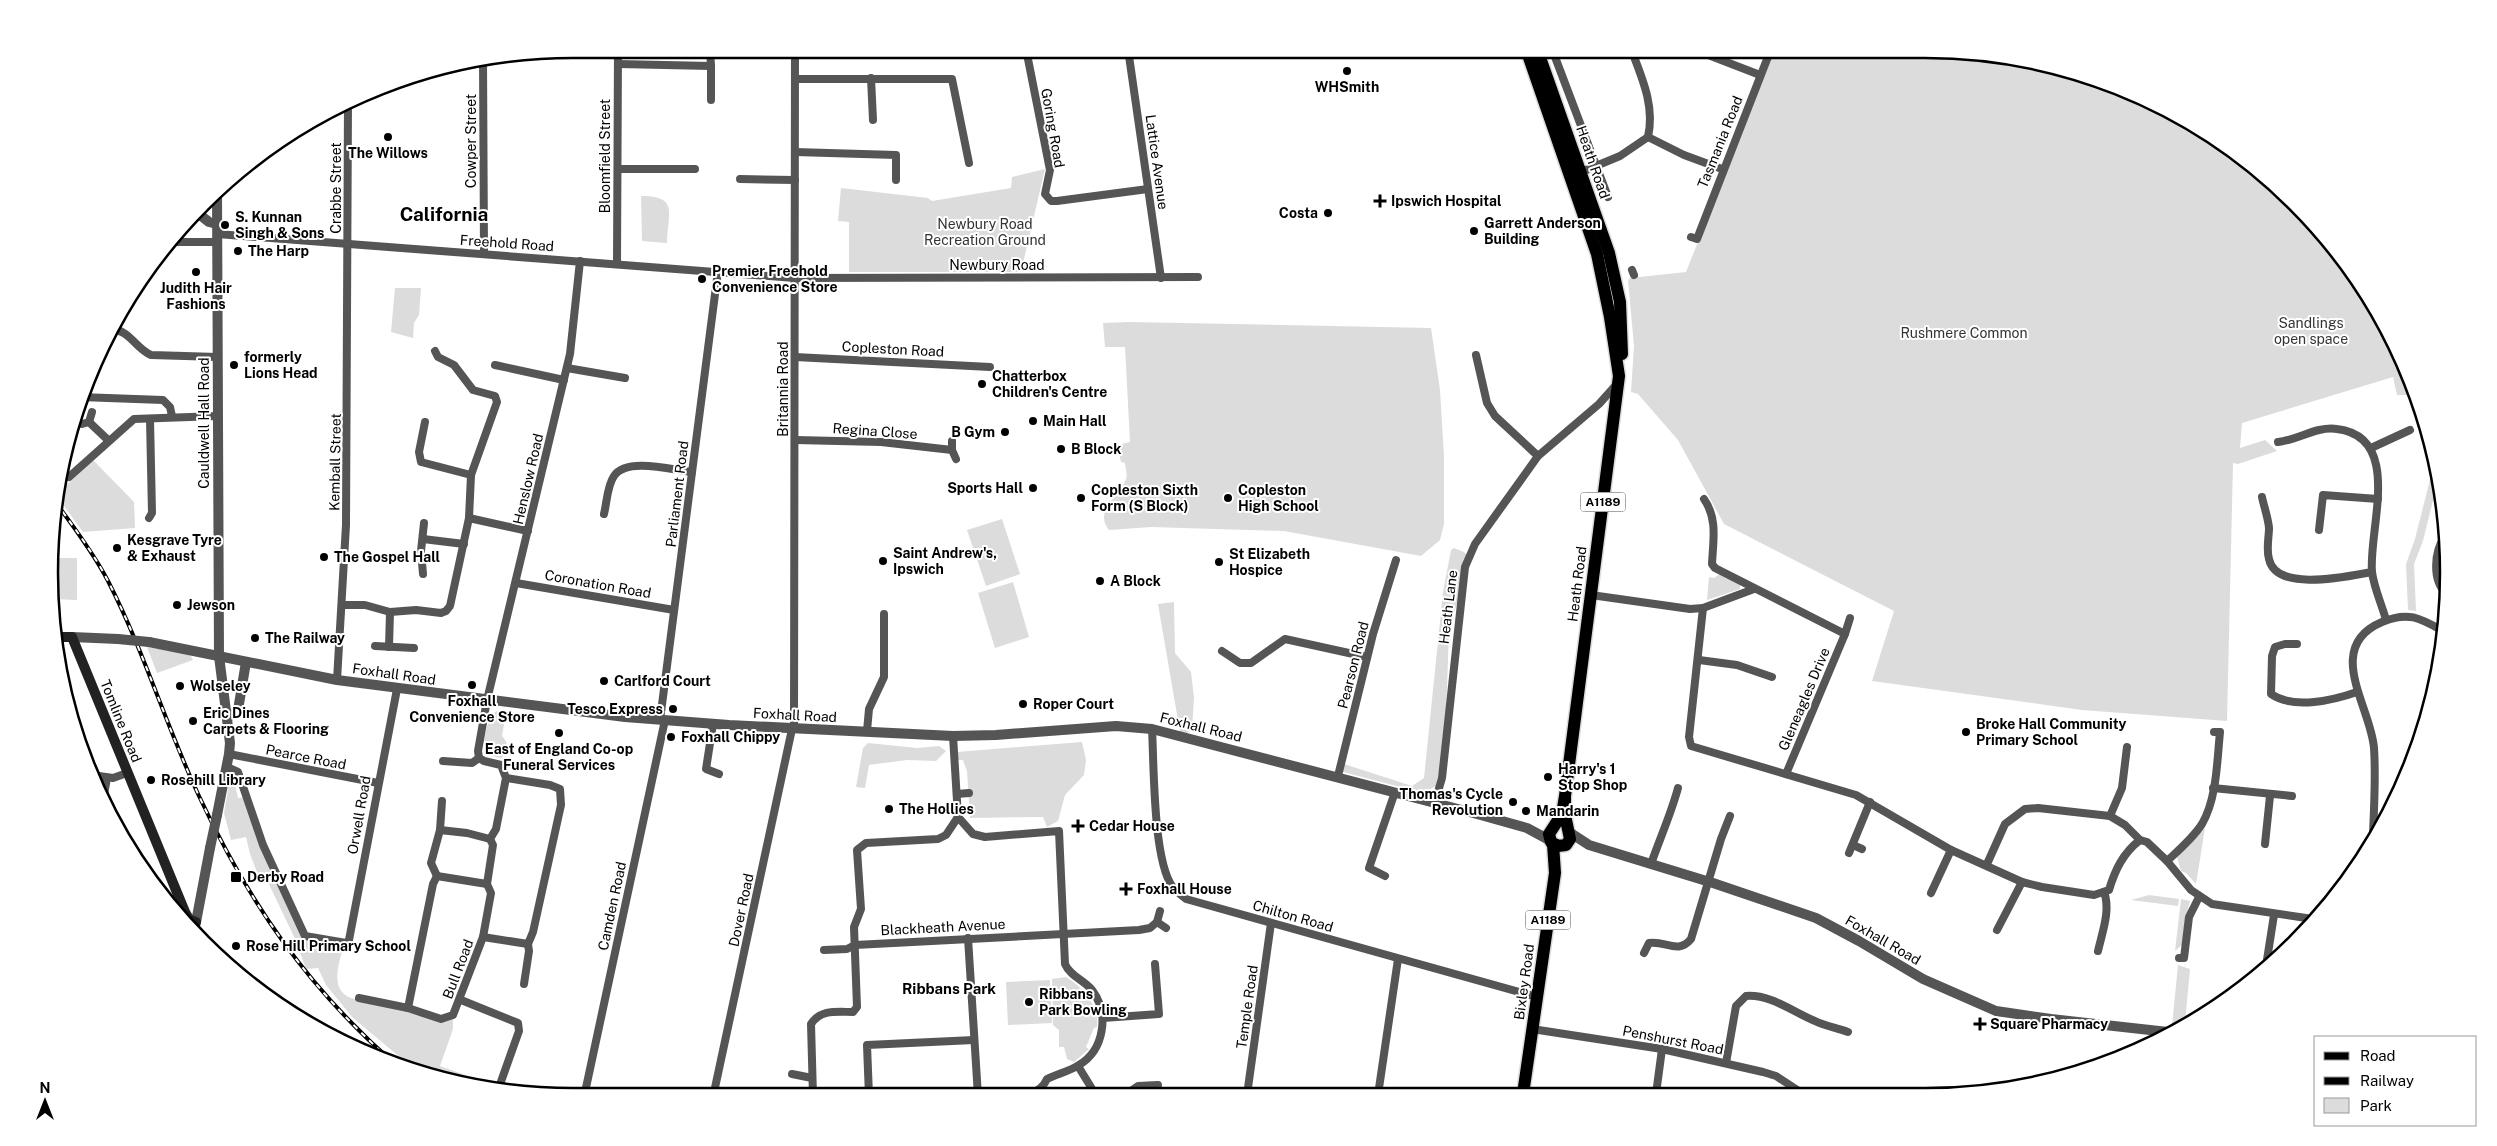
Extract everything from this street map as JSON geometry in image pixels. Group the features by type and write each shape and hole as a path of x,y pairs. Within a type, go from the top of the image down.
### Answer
{"main road":[{"name":"Heath Road","path":"1529,58 1608,253 1620,302 1622,364 1560,836"},
{"name":"Heath Road","path":"1540,58 1576,174 1587,226 1603,280 1619,378"},
{"name":"Foxhall Road","path":"62,637 72,637"},
{"name":"Tomline Road","path":"72,637 187,915"},
{"name":"Bixley Road","path":"1524,1088 1560,836"}],"street":[{"name":"Bloomfield Street","path":"617,264 618,58"},
{"path":"711,58 711,100"},
{"name":"Britannia Road","path":"793,729 795,58"},
{"name":"Goring Road","path":"1028,58 1049,168 1045,191 1049,200 1057,202 1148,189"},
{"name":"Lattice Avenue","path":"1129,58 1161,278"},
{"name":"Heath Road","path":"1555,58 1608,197"},
{"path":"1576,174 1620,156 1648,137 1651,114 1648,96 1634,58"},
{"path":"1716,58 1760,75"},
{"name":"Tasmania Road","path":"1691,237 1697,239 1722,169 1767,58"},
{"path":"618,64 711,66"},
{"name":"Cowper Street","path":"483,65 484,254"},
{"path":"795,78 952,78 969,163"},
{"path":"871,78 873,120"},
{"name":"Crabbe Street","path":"348,110 348,243"},
{"path":"1648,137 1722,169"},
{"path":"795,152 896,155 896,180"},
{"path":"618,169 695,169"},
{"path":"740,179 795,180"},
{"name":"Cauldwell Hall Road","path":"217,200 219,656"},
{"path":"201,216 209,222 217,233"},
{"name":"Freehold Road","path":"179,240 217,233 795,278"},
{"name":"Kemball Street","path":"337,680 343,605 347,507 348,243"},
{"name":"Henslow Road","path":"479,758 478,751 487,700 567,368 574,329 580,262"},
{"name":"Parliament Road","path":"663,720 674,610 718,271"},
{"name":"Newbury Road","path":"795,278 1198,278"},
{"path":"118,331 126,334 142,350 151,355 218,358"},
{"path":"343,605 365,605 390,612 416,610 441,613 450,606 469,518 471,475 497,402 495,396 473,390 454,364 438,357 435,351"},
{"path":"1476,355 1487,404 1495,416 1538,456"},
{"name":"Copleston Road","path":"795,356 990,367"},
{"path":"434,363 441,358"},
{"path":"495,365 564,380"},
{"path":"567,368 625,378"},
{"name":"Heath Lane","path":"1435,802 1442,778 1465,567 1484,530 1538,456 1599,404 1619,378"},
{"path":"89,397 163,400 170,407 172,416"},
{"path":"1599,404 1616,410"},
{"path":"92,412 86,423 108,440"},
{"path":"69,477 130,421 172,416 218,416"},
{"path":"149,518 152,512 150,419"},
{"path":"425,422 419,452 421,462 471,475"},
{"path":"2278,442 2317,430 2337,429 2358,436 2371,448 2378,468 2378,499 2372,572 2386,620"},
{"path":"2371,448 2410,430"},
{"name":"Regina Close","path":"795,440 880,442 952,450"},
{"path":"952,441 952,450 956,459"},
{"path":"604,514 611,481 621,469 639,465 692,472"},
{"path":"2319,530 2324,495 2378,499"},
{"path":"2262,497 2269,526 2268,559 2278,573 2306,580 2372,572"},
{"path":"1704,499 1712,510 1714,521 1712,564 1715,568 1845,634"},
{"path":"469,518 528,531"},
{"path":"423,574 422,539 424,523"},
{"path":"422,539 464,544"},
{"path":"2439,553 2435,574 2439,586"},
{"name":"Pearson Road","path":"1338,776 1367,657 1396,560"},
{"name":"Coronation Road","path":"516,583 674,610"},
{"path":"1591,595 1690,609 1703,608 1754,589"},
{"path":"1703,608 1699,660 1689,737 1691,746 1836,789 1870,802 1951,850 1987,864 2022,882 2042,887 2094,895 2110,890 2118,864 2130,847 2140,840"},
{"path":"389,646 390,612"},
{"path":"867,731 869,709 884,677 884,614"},
{"path":"2373,825 2374,747 2353,675 2354,652 2366,632 2386,620 2411,616 2436,628"},
{"name":"Gleneagles Drive","path":"1786,774 1850,618"},
{"name":"Foxhall Road","path":"72,637 149,642 337,680 397,689 663,720 793,729 953,736 996,735 1116,726 1152,729 1338,776 1560,836 1709,882 1816,918 1923,979 1996,1011 2051,1020 2159,1031"},
{"path":"1222,651 1240,663 1251,663 1285,639 1367,657"},
{"path":"2297,644 2285,644 2275,648 2272,656 2271,694 2277,698 2289,700 2324,702 2357,692"},
{"path":"375,646 414,648"},
{"path":"194,923 229,754 228,718 219,656"},
{"path":"1699,660 1746,667 1772,676"},
{"path":"228,718 238,710 246,662"},
{"name":"Orwell Road","path":"227,767 238,772 263,845 305,936 344,944 349,940 397,689"},
{"name":"Camden Road","path":"586,1088 663,720"},
{"path":"713,724 706,769 719,774"},
{"name":"Dover Road","path":"715,1088 793,729"},
{"name":"Chilton Road","path":"1152,729 1158,833 1171,884 1181,895 1193,901 1536,997"},
{"path":"2167,861 2192,838 2202,823 2213,788 2220,732 2214,732"},
{"path":"813,1088 811,1024 816,1017 824,1013 853,1012 858,1007 854,926 861,909 857,850 866,843 938,839 946,835 958,817 953,736"},
{"path":"2110,816 2122,788 2127,747"},
{"name":"Pearce Road","path":"229,754 378,783"},
{"path":"442,761 472,763 479,758 484,762 501,765 506,778 496,829 490,839"},
{"path":"100,777 118,778 127,773"},
{"path":"105,788 107,778"},
{"path":"506,778 550,785 560,789 561,805 534,932 528,944 530,952 524,984"},
{"path":"1651,864 1665,822 1671,815 1678,788"},
{"path":"2213,788 2270,796 2292,796"},
{"path":"1385,876 1370,868 1395,792"},
{"path":"957,794 969,793"},
{"path":"2265,844 2270,796"},
{"path":"437,876 431,863 440,830 442,801"},
{"path":"1849,853 1870,802"},
{"path":"1987,864 2005,824 2025,809 2038,808 2110,816 2125,825 2140,840 2147,842 2199,897 2212,904 2274,915 2307,918"},
{"path":"1644,953 1649,943 1655,942 1678,948 1686,944 1694,930 1725,826 1730,816"},
{"path":"958,817 973,834 985,837 1059,832 1065,964 1068,971 1086,982 1094,992 1099,1001 1103,1018 1100,1040 1094,1050 1078,1066 1047,1079 1044,1086 1040,1088"},
{"path":"440,830 490,839"},
{"path":"483,937 490,893 487,884 493,845 490,839"},
{"path":"1852,845 1862,850"},
{"path":"1931,893 1951,850"},
{"path":"437,876 487,884"},
{"path":"408,1008 433,884 437,876"},
{"path":"1998,930 2022,882"},
{"path":"2098,951 2106,914 2104,892"},
{"path":"2179,958 2184,958 2189,917 2199,897"},
{"path":"1160,911 1157,922 1166,928"},
{"path":"2267,958 2274,915"},
{"name":"Blackheath Avenue","path":"824,950 847,949 854,945 1139,930 1150,928 1157,922"},
{"name":"Temple Road","path":"1248,1088 1271,923"},
{"name":"Bull Road","path":"359,998 408,1008 441,1019 453,1015 461,1000 483,937 528,944"},
{"path":"968,938 977,1088"},
{"path":"1379,1088 1398,958"},
{"path":"1103,1018 1159,1014 1155,964"},
{"path":"1726,1063 1736,1006 1746,996 1757,996 1779,1003 1816,1022 1848,1032"},
{"path":"461,1000 518,1023 520,1031 501,1083"},
{"path":"1838,1029 1841,1019"},
{"name":"Penshurst Road","path":"1532,1029 1662,1048 1776,1076 1794,1088"},
{"path":"869,1088 867,1045 974,1040"},
{"path":"1657,1088 1662,1048"},
{"path":"1078,1066 1092,1088"},
{"path":"792,1074 812,1078"},
{"path":"1132,1088 1158,1085"}],"green space":[{"name":"Rushmere Common","path":"1771,58 1958,59 2025,67 2090,85 2152,111 2210,144 2264,185 2312,233 2353,287 2386,345 2407,395 2397,395 2393,377 2242,423 2240,448 2265,440 2277,451 2238,464 2233,463 2227,721 2082,710 1872,681 1894,611 1724,524 1678,440 1638,394 1631,392 1634,346 1628,280 1630,278 1686,272"},
{"name":"Newbury Road Recreation Ground","path":"1045,169 1021,272 849,272 849,222 838,221 841,188 928,198 932,201 1011,188 1012,177"},
{"path":"641,196 661,199 669,208 667,243 642,241"},
{"path":"395,288 421,288 419,315 414,323 413,338 391,332"},
{"path":"1103,323 1431,328 1440,390 1444,456 1444,524 1440,540 1421,556 1284,531 1151,527 1109,530 1105,523 1104,516 1106,510 1127,477 1125,463 1121,462 1117,445 1130,442 1125,347 1105,347"},
{"path":"93,460 134,502 135,528 83,532 62,504 65,487"},
{"path":"2431,477 2434,497 2423,541 2414,564 2416,611 2408,610 2406,564 2415,539"},
{"path":"1002,519 1020,574 986,586 967,530"},
{"path":"1454,548 1467,555 1458,601 1449,628 1446,720 1442,759 1436,786 1423,793 1343,772 1344,764 1412,786 1424,778 1443,592 1451,550"},
{"path":"58,558 77,558 77,600 59,599"},
{"path":"1720,574 1740,584 1740,589 1707,600 1709,577 1714,578"},
{"path":"1013,582 1029,637 995,648 978,593"},
{"path":"1174,602 1175,653 1191,672 1194,698 1192,729 1186,734 1180,732 1158,604"},
{"path":"147,647 190,654 193,660 157,673"},
{"path":"497,711 506,712 502,736 507,747 506,753 501,758 486,755 485,750 488,725 493,714"},
{"path":"1082,742 1086,760 1084,775 1065,795 1058,821 1047,827 1043,817 970,818 967,771 963,760 958,760 957,752"},
{"path":"868,743 917,748 939,746 946,751 936,761 907,760 869,765 865,788 856,787 863,748"},
{"path":"229,784 235,784 238,798 247,797 305,936 344,944 337,974 340,988 344,994 351,998 441,1019 453,1015 453,1029 440,1066 471,1077 470,1079 402,1059 352,1017 326,985 318,968 306,969 296,941 266,878 260,880 246,837 231,840 224,813"},
{"path":"2205,828 2196,884 2186,873 2181,871 2177,857"},
{"path":"2149,895 2179,899 2178,906 2131,900"},
{"path":"2181,899 2190,901 2182,945 2175,951"},
{"path":"2178,965 2190,969 2186,1017 2172,1024"},
{"path":"1066,977 1089,998 1096,1012 1097,1020 1097,1027 1094,1028 1086,1047 1089,1049 1074,1062 1067,1059 1064,1047 1059,1047 1059,1030 1053,1025 1052,979"},
{"name":"Ribbans Park Bowling","path":"1050,980 1052,1023 1008,1025 1006,982"}],"railway":[{"path":"62,510 90,551 121,607 187,770 238,872 260,908 308,974 335,1005 381,1051"}],"place":[{"name":"WHSmith","path":"1347,71"},
{"name":"The Willows","path":"388,137"},
{"name":"Ipswich Hospital","path":"1380,201"},
{"name":"Costa","path":"1328,213"},
{"name":"S. Kunnan Singh & Sons","path":"225,225"},
{"name":"Garrett Anderson Building","path":"1474,231"},
{"name":"The Harp","path":"238,251"},
{"name":"Judith Hair Fashions","path":"196,272"},
{"name":"Premier Freehold Convenience Store","path":"702,279"},
{"name":"formerly Lions Head","path":"234,365"},
{"name":"Chatterbox Children's Centre","path":"982,384"},
{"name":"Main Hall","path":"1033,421"},
{"name":"B Gym","path":"1005,432"},
{"name":"B Block","path":"1061,449"},
{"name":"Sports Hall","path":"1033,488"},
{"name":"Copleston Sixth Form (S Block)","path":"1081,498"},
{"name":"Copleston High School","path":"1228,498"},
{"name":"Kesgrave Tyre & Exhaust","path":"117,548"},
{"name":"The Gospel Hall","path":"324,557"},
{"name":"Saint Andrew's, Ipswich","path":"883,561"},
{"name":"St Elizabeth Hospice","path":"1219,562"},
{"name":"A Block","path":"1100,581"},
{"name":"Jewson","path":"177,605"},
{"name":"The Railway","path":"255,638"},
{"name":"Carlford Court","path":"604,681"},
{"name":"Foxhall Convenience Store","path":"472,685"},
{"name":"Wolseley","path":"180,686"},
{"name":"Roper Court","path":"1023,704"},
{"name":"Tesco Express","path":"673,709"},
{"name":"Eric Dines Carpets & Flooring","path":"193,721"},
{"name":"Broke Hall Community Primary School","path":"1966,732"},
{"name":"East of England Co-op Funeral Services","path":"559,733"},
{"name":"Foxhall Chippy","path":"671,737"},
{"name":"Harry's 1 Stop Shop","path":"1548,777"},
{"name":"Rosehill Library","path":"151,780"},
{"name":"Thomas's Cycle Revolution","path":"1513,802"},
{"name":"The Hollies","path":"889,809"},
{"name":"Mandarin","path":"1526,811"},
{"name":"Cedar House","path":"1078,826"},
{"name":"Derby Road","path":"236,877"},
{"name":"Foxhall House","path":"1126,889"},
{"name":"Rose Hill Primary School","path":"236,946"},
{"name":"Ribbans Park Bowling","path":"1029,1002"},
{"name":"Square Pharmacy","path":"1980,1024"}],"district":[{"name":"California","path":"444,214"},
{"name":"Ribbans Park","path":"949,988"}],"park label":[{"name":"Sandlings open space","path":"2311,332"}]}
